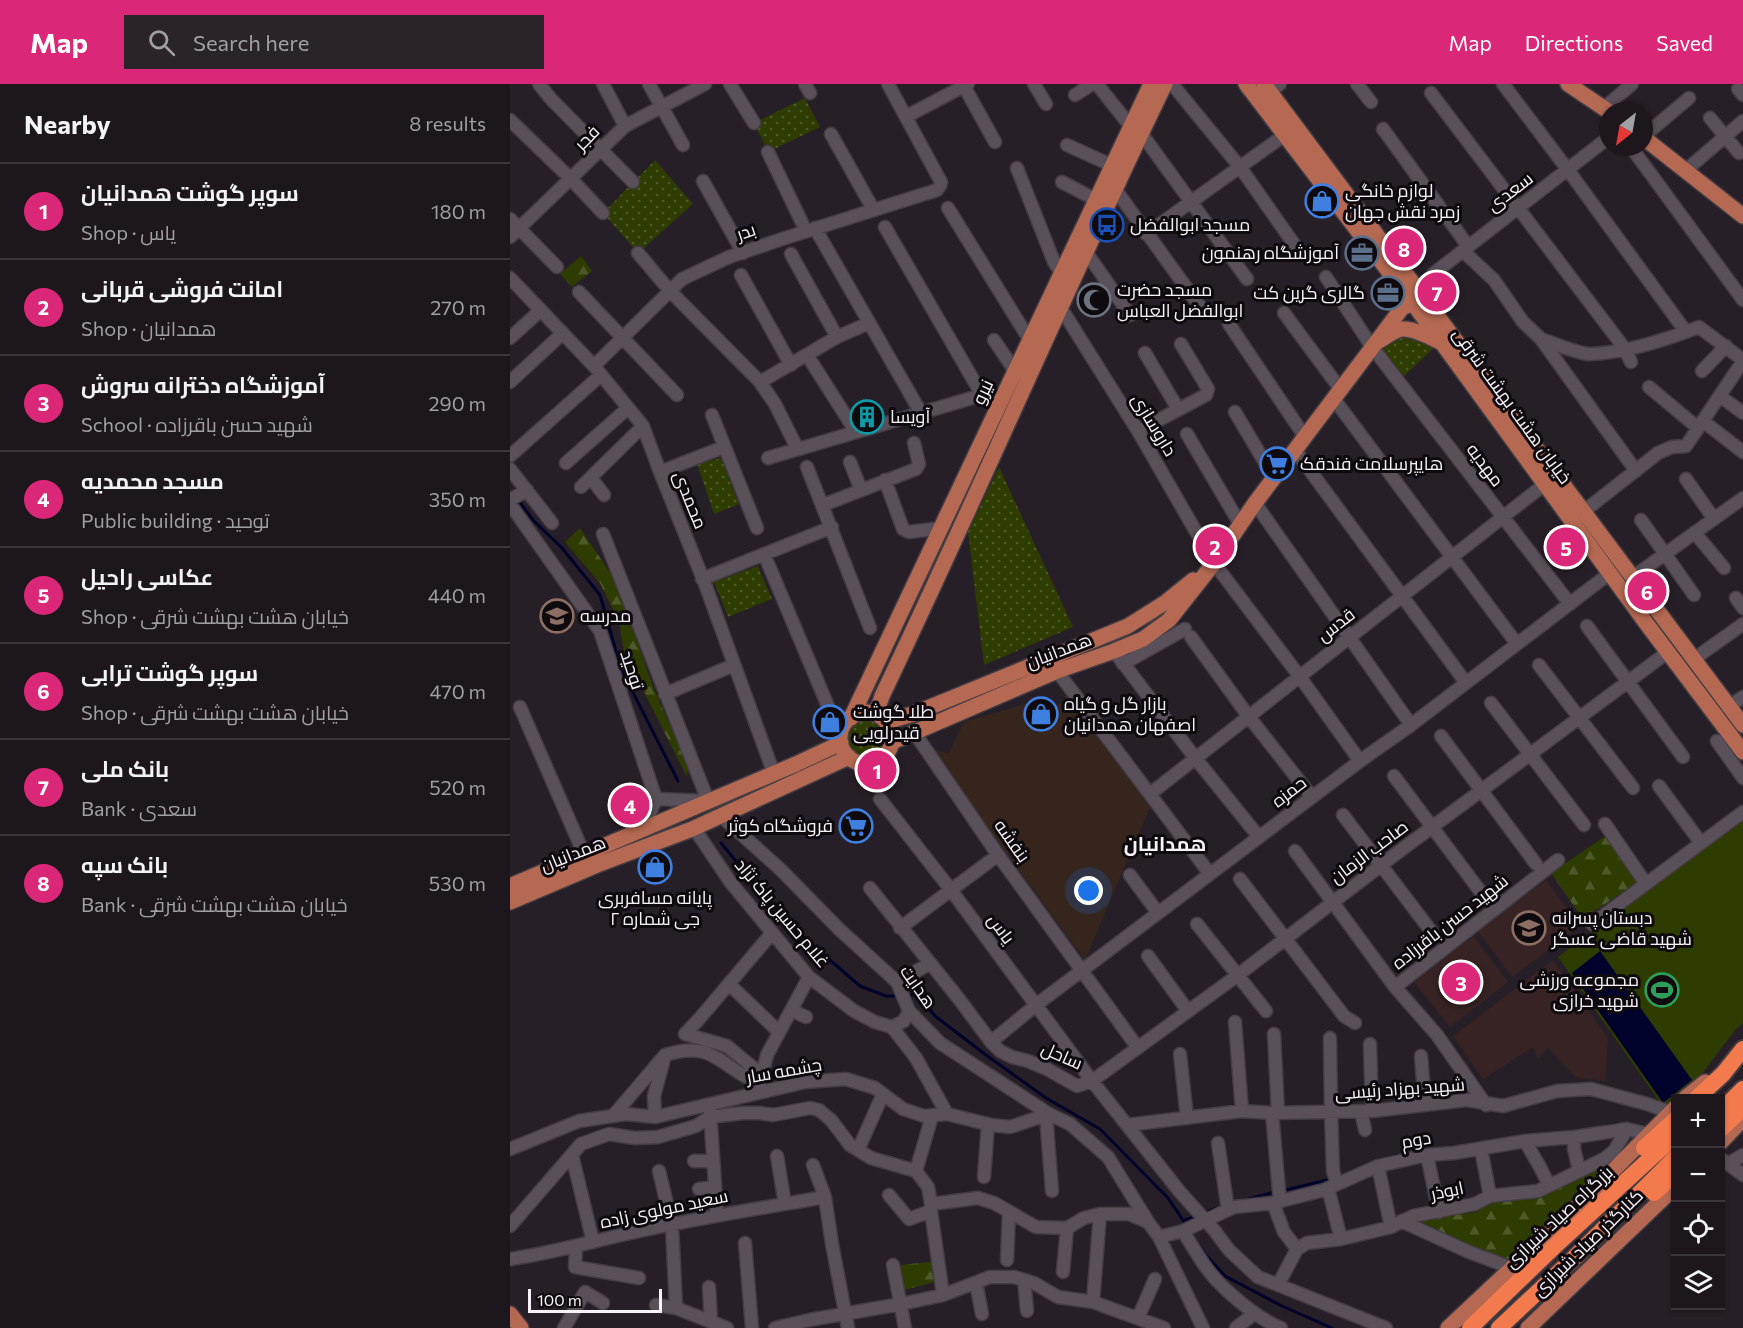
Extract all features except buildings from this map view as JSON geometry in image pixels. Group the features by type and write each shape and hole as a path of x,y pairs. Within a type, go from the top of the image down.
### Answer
{"highway":[{"path":"1701,1094 1723,1074 1743,1049"},
{"path":"1715,1094 1743,1065"},
{"path":"1725,1107 1743,1089"},
{"path":"1725,1133 1743,1108"},
{"path":"1557,1244 1671,1116"},
{"name":"بزرگراه صیاد شیرازی","path":"1470,1328 1671,1140"},
{"name":"بزرگراه صیاد شیرازی","path":"1499,1328 1671,1162"},
{"path":"1574,1258 1671,1178"}],"main road":[{"name":"نیرو","path":"851,718 1029,339 1086,252 1115,189 1151,84"},
{"name":"نیرو","path":"881,718 882,696 1014,413 1054,304 1061,273 1113,166 1165,84"},
{"name":"خیابان هشت بهشت شرقی","path":"1246,84 1410,295 1433,309 1743,725"},
{"path":"1568,84 1599,105"},
{"name":"خیابان هشت بهشت شرقی","path":"1271,87 1442,343 1743,752"},
{"path":"1653,144 1685,171 1740,209"},
{"name":"همدانیان","path":"892,742 1057,671 1118,657 1169,620 1410,295"},
{"path":"1372,347 1402,329 1414,331 1442,343"},
{"name":"همدانیان","path":"881,718 913,714 1128,626 1166,602 1214,562"},
{"path":"1649,627 1664,618"},
{"path":"867,687 882,696"},
{"path":"868,712 881,718 892,735 892,742 885,756 871,764 863,764 849,757 841,743 842,729 851,718 868,712"},
{"name":"همدانیان","path":"510,902 520,887 584,854 644,829 707,797 774,774 841,743"},
{"name":"همدانیان","path":"520,887 591,868 694,828 849,757"},
{"path":"1691,1094 1743,1044"},
{"name":"کنارگذر صیاد شیرازی","path":"1448,1328 1580,1204 1648,1134 1671,1115"},
{"path":"1725,1134 1743,1119"},
{"name":"کنارگذر صیاد شیرازی","path":"1528,1328 1671,1191"},
{"path":"510,1314 521,1328"}],"street":[{"path":"539,84 633,182"},
{"path":"603,84 625,126"},
{"path":"649,84 683,145"},
{"name":"فجر","path":"513,228 571,179 625,126 705,84"},
{"path":"730,84 754,123"},
{"path":"888,84 907,116 966,85 995,142"},
{"path":"1034,84 1046,104"},
{"path":"1075,95 1092,84"},
{"path":"1097,84 1192,202 1247,279"},
{"path":"1172,84 1240,166 1296,247"},
{"path":"1357,84 1371,102"},
{"path":"1503,84 1686,332"},
{"path":"1614,102 1632,84"},
{"path":"1431,93 1625,349 1631,362"},
{"path":"1653,129 1689,99"},
{"name":"بدر","path":"510,456 597,370 622,338 682,279 729,257 937,190 941,182 907,116"},
{"path":"1710,118 1739,153"},
{"path":"510,120 603,213"},
{"path":"1685,171 1743,121"},
{"path":"1383,129 1465,248 1494,280 1523,322 1541,339 1636,471"},
{"path":"831,134 873,209"},
{"path":"1146,234 1286,134"},
{"path":"1067,145 1113,166"},
{"name":"سعدی","path":"1410,295 1431,280 1433,274 1465,248 1599,145"},
{"path":"768,152 811,230 921,413"},
{"path":"1638,156 1743,300"},
{"path":"1017,168 1054,262 1061,273"},
{"path":"703,181 743,253"},
{"path":"1062,182 1096,200"},
{"path":"1115,189 1204,312"},
{"path":"948,208 1029,339"},
{"path":"885,227 982,395"},
{"path":"513,228 557,267"},
{"path":"1086,252 1130,315"},
{"path":"638,253 670,291 760,382 776,404 797,448"},
{"path":"791,254 837,337"},
{"path":"741,275 791,365"},
{"name":"مهدیه","path":"1326,277 1372,347 1570,604"},
{"name":"محمدی","path":"512,285 563,333 643,426 774,774"},
{"path":"579,292 677,395"},
{"name":"داروسازی","path":"1054,304 1138,431 1214,562 1360,761"},
{"path":"510,338 541,310"},
{"path":"1284,313 1337,394 1451,558 1517,644"},
{"path":"760,382 837,337 869,323"},
{"path":"1229,324 1305,437"},
{"path":"1541,339 1588,354 1625,349 1666,339 1699,327 1743,360 1686,446 1672,447 1658,453 1583,512"},
{"path":"510,382 563,333"},
{"path":"994,340 1015,371"},
{"path":"1138,431 1208,392 1181,344"},
{"path":"1702,371 1726,346"},
{"path":"1145,353 1178,409"},
{"path":"807,355 856,432"},
{"path":"1649,387 1743,452"},
{"path":"768,458 982,395 1001,400"},
{"path":"1720,396 1743,413"},
{"path":"566,463 628,408"},
{"path":"1235,412 1274,478"},
{"path":"712,415 757,528"},
{"path":"581,487 643,426"},
{"path":"1187,434 1240,524"},
{"path":"823,505 916,470 919,467 914,442"},
{"path":"660,472 724,447"},
{"path":"1295,450 1466,683"},
{"path":"850,462 861,490"},
{"path":"807,468 870,628"},
{"path":"510,469 516,497 552,523"},
{"path":"591,478 604,495"},
{"path":"1686,479 1714,519"},
{"path":"885,480 903,529 909,532 941,528"},
{"name":"قدس","path":"1150,794 1545,484"},
{"name":"توحید","path":"516,497 600,631 656,799"},
{"path":"1634,577 1743,498"},
{"path":"1255,503 1411,725"},
{"path":"1641,520 1694,595"},
{"path":"702,579 832,527"},
{"path":"1695,532 1724,568"},
{"path":"603,534 707,797 656,799 644,829"},
{"path":"764,554 833,718"},
{"name":"حمزه","path":"991,1042 1082,970 1411,725 1610,573"},
{"path":"1694,659 1743,624"},
{"path":"1587,626 1683,757"},
{"path":"1259,837 1118,657 1188,633 1249,717 1312,797"},
{"name":"صاحب الزمان","path":"1092,1081 1238,975 1382,864 1668,652"},
{"path":"665,694 734,665"},
{"path":"1539,665 1633,788"},
{"path":"1057,671 1210,874"},
{"path":"1729,706 1743,697"},
{"path":"1491,703 1584,825"},
{"path":"520,707 584,854"},
{"name":"بنفشه","path":"914,732 998,855 1138,1048"},
{"path":"1441,736 1536,864"},
{"path":"1717,741 1743,778"},
{"path":"1394,776 1486,899"},
{"path":"1659,786 1701,843"},
{"name":"یاس","path":"880,799 951,890 1092,1081"},
{"path":"1592,924 1743,812"},
{"path":"1343,815 1434,935"},
{"name":"هدایت","path":"722,816 898,984 908,1007 940,1043 1047,1115 1070,1124 1108,1157 1159,1237 1203,1328"},
{"path":"1605,824 1646,884"},
{"name":"غلام حسین پاک نژاد","path":"694,828 731,884 809,977 854,1011 892,1028 916,1058 947,1114"},
{"path":"1294,851 1395,987"},
{"path":"900,928 998,855"},
{"name":"شهید حسن باقرزاده","path":"1486,1105 1437,1035 1395,987 1558,860"},
{"path":"1130,875 1158,913"},
{"path":"1240,879 1344,1016 1355,1023"},
{"name":"ساحل","path":"870,888 991,1042 1000,1051 1047,1069 1077,1086 1092,1081 1201,1218 1229,1250 1258,1277 1386,1328"},
{"path":"1197,924 1266,1011"},
{"path":"759,1084 727,1046 685,1034 772,933"},
{"path":"1148,956 1188,1011"},
{"path":"898,984 929,964"},
{"path":"759,1084 767,1055 809,977"},
{"path":"729,984 779,1032"},
{"path":"892,1028 904,1022 908,1007"},
{"path":"791,1010 806,1017"},
{"path":"1235,1023 1242,1112"},
{"path":"1274,1034 1277,1202 1284,1232 1297,1249 1278,1285"},
{"path":"1330,1038 1333,1181 1341,1239"},
{"path":"1365,1130 1370,1044"},
{"path":"613,1116 665,1055 676,1052 697,1050 710,1053 744,1077 759,1084"},
{"path":"1180,1054 1187,1118"},
{"path":"655,1117 654,1096 665,1055"},
{"path":"1421,1056 1425,1105"},
{"name":"چشمه سار","path":"510,1149 579,1121 626,1114 655,1117 710,1110 759,1084 846,1079 876,1088 903,1109 924,1116 947,1114"},
{"name":"شهید بهزاد رئیسی","path":"1127,1125 1242,1112 1366,1111 1467,1100 1486,1105 1503,1106 1557,1091 1591,1089 1671,1112"},
{"path":"858,1150 883,1094"},
{"path":"710,1110 773,1116 810,1108 819,1110 831,1120 850,1145 871,1158 916,1171 928,1187 943,1295"},
{"path":"510,1226 581,1144 609,1134 635,1138 658,1137 696,1126 710,1110"},
{"path":"710,1110 717,1215"},
{"path":"947,1114 1010,1127 1047,1115 1052,1191"},
{"path":"916,1171 932,1116"},
{"path":"984,1177 988,1124"},
{"name":"دوم","path":"1159,1237 1183,1231 1201,1218 1234,1207 1277,1202 1378,1166 1427,1155 1627,1129 1648,1134"},
{"name":"ابوذر","path":"1297,1249 1307,1243 1341,1239 1396,1224 1413,1216 1475,1204 1490,1196 1538,1191 1604,1159 1614,1151 1627,1129"},
{"path":"1725,1136 1743,1131"},
{"path":"1575,1137 1574,1149 1579,1170"},
{"path":"1525,1141 1549,1185"},
{"path":"1218,1143 1228,1210"},
{"path":"1481,1149 1490,1196"},
{"path":"572,1155 592,1242"},
{"path":"1427,1155 1439,1212"},
{"path":"1725,1161 1743,1155"},
{"path":"777,1156 785,1204"},
{"path":"693,1161 713,1161"},
{"path":"1725,1162 1743,1175"},
{"path":"813,1165 825,1197 848,1328"},
{"path":"1378,1166 1396,1224 1512,1268"},
{"path":"659,1171 672,1225 676,1308"},
{"path":"699,1189 715,1187"},
{"path":"889,1195 909,1219 931,1208 978,1198 994,1203 1036,1227 1067,1228 1084,1218 1100,1214 1129,1214 1148,1222"},
{"name":"سعید مولوی زاده","path":"510,1259 547,1253 717,1215 825,1197"},
{"path":"1007,1260 1009,1212"},
{"path":"1093,1302 1100,1214"},
{"path":"1063,1272 1067,1228"},
{"path":"1183,1231 1216,1280 1255,1313 1281,1328"},
{"path":"745,1243 752,1328"},
{"path":"576,1246 575,1267 639,1278"},
{"path":"893,1265 905,1328"},
{"path":"775,1328 943,1295 990,1277 1014,1277 1034,1283 1058,1297 1093,1302 1164,1328"},
{"path":"1138,1318 1155,1279"},
{"path":"1024,1280 1027,1311"},
{"path":"976,1282 982,1314"},
{"path":"710,1287 711,1322"},
{"path":"564,1328 585,1292 603,1303"},
{"path":"656,1305 676,1308 728,1328"},
{"path":"1236,1328 1255,1313"}],"shaded area":[{"path":"1064,688 1151,805 1085,960 931,750 949,753 964,722 1028,703 1037,710 1065,702"},
{"name":"دبستان پسرانه شهید قاضی عسگر","path":"1546,880 1580,926 1512,977 1477,930"},
{"path":"1473,936 1508,982 1450,1027 1414,982"},
{"path":"1553,960 1608,1038 1605,1081 1575,1077 1548,1048 1538,1059 1533,1047 1483,1079 1453,1036"}],"green space":[{"path":"805,98 820,127 768,152 754,123"},
{"path":"655,160 693,204 638,253 603,213"},
{"path":"581,256 592,271 572,287 560,274"},
{"path":"1402,333 1438,344 1402,378 1378,347"},
{"path":"721,458 739,504 714,514 697,464"},
{"path":"999,467 1073,627 984,665 968,532"},
{"path":"580,528 615,580 654,689 688,765 687,777 624,652 619,621 600,583 565,542"},
{"path":"758,566 772,599 728,617 714,582"},
{"path":"868,719 881,725 887,738 881,751 868,757 855,751 849,738 855,725"},
{"name":"مجموعه ورزشی شهید خرازی","path":"1743,817 1743,1023 1701,1075 1680,1094 1671,1094 1671,1102 1664,1108 1558,957"},
{"path":"1607,835 1639,881 1583,919 1551,873"},
{"path":"1617,1156 1540,1229 1510,1262 1411,1222 1477,1212 1490,1202 1551,1193"},
{"path":"931,1262 935,1282 904,1290 900,1265"}],"water":[{"path":"1600,951 1692,1080 1674,1094 1671,1094 1663,1103 1572,973"}],"waterway":[{"path":"518,500 533,520 562,548 600,595 621,669 678,781"},
{"path":"721,843 788,924 860,986 886,996 898,996"},
{"path":"907,995 918,995 935,1016 986,1055 1046,1098 1100,1129 1168,1198 1187,1226"},
{"path":"1598,1128 1616,1124"},
{"path":"1378,1160 1398,1155"},
{"path":"1282,1191 1331,1179"},
{"path":"1241,1201 1275,1192"},
{"path":"1204,1213 1223,1206"},
{"path":"1183,1221 1198,1215"},
{"path":"1190,1232 1225,1276 1282,1306 1332,1328"}],"place":[{"name":"لوازم خانگی زمرد نقش جهان","path":"1322,201"},
{"name":"مسجد ابوالفضل","path":"1107,225"},
{"name":"بانک سپه","path":"1404,248"},
{"name":"آموزشگاه رهنمون","path":"1362,253"},
{"name":"بانک ملی","path":"1437,292"},
{"name":"گالری گرین کت","path":"1388,293"},
{"name":"مسجد حضرت ابوالفضل العباس","path":"1094,300"},
{"name":"آویسا","path":"867,417"},
{"name":"هایپرسلامت فندقک","path":"1277,464"},
{"name":"امانت فروشی قربانی","path":"1215,546"},
{"name":"عکاسی راحیل","path":"1566,547"},
{"name":"سوپر گوشت ترابی","path":"1647,591"},
{"name":"مدرسه","path":"557,616"},
{"name":"بازار گل و گیاه اصفهان همدانیان","path":"1041,714"},
{"name":"طلا گوشت قیدرلویی","path":"830,722"},
{"name":"سوپر گوشت همدانیان","path":"877,770"},
{"name":"مسجد محمدیه","path":"630,805"},
{"name":"فروشگاه کوثر","path":"856,826"},
{"name":"پایانه مسافربری جی شماره ۲","path":"655,867"},
{"name":"دبستان پسرانه شهید قاضی عسگر","path":"1529,928"},
{"name":"آموزشگاه دخترانه سروش","path":"1461,982"},
{"name":"مجموعه ورزشی شهید خرازی","path":"1662,990"}],"district":[{"name":"همدانیان","path":"1165,844"}]}
